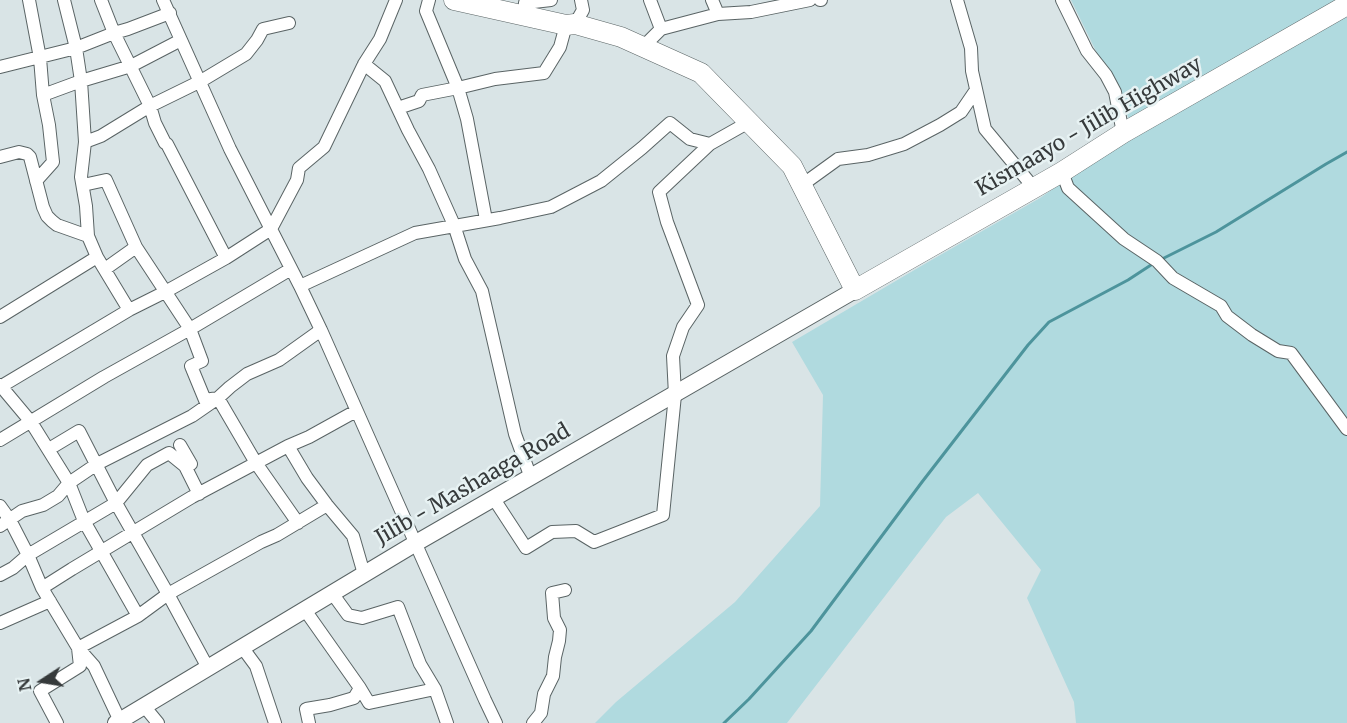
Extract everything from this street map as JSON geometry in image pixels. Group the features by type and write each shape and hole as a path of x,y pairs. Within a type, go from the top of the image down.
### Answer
{"main road":[{"path":"454,0 515,10 621,37 701,73 792,166 855,290"},
{"name":"Kismaayo - Jilib Highway","path":"855,290 1347,5"},
{"name":"Jilib - Mashaaga Road","path":"118,722 416,543 855,290"}],"street":[{"path":"29,0 40,58 53,162 36,182"},
{"path":"64,0 76,48 81,81 85,142 81,177 88,237 97,257 129,310"},
{"path":"101,0 114,33 150,106 155,123 226,258"},
{"path":"163,0 230,149 321,330 496,723"},
{"path":"138,616 84,522 69,483 49,449 31,422 0,386 129,310 226,258 271,229 297,180 299,168 324,147 364,64 380,39 396,0"},
{"path":"429,0 426,11 458,88 467,119 486,220"},
{"path":"515,10 525,3 550,0"},
{"path":"398,108 419,101 423,95 495,79 544,73 571,25 583,10 581,0"},
{"path":"650,0 661,29"},
{"path":"712,0 717,14"},
{"path":"643,47 661,29 717,14 751,12 810,0"},
{"path":"957,0 971,48 972,71 986,129 1034,188"},
{"path":"1062,0 1087,51 1106,75 1115,92 1123,133"},
{"path":"0,67 76,48 170,13"},
{"path":"85,142 101,136 150,106 201,81 246,54 263,29 289,23"},
{"path":"43,95 131,66 181,40"},
{"path":"364,64 385,81 429,169 454,225 465,259 482,291 515,434 531,478"},
{"path":"802,185 838,159 868,156 904,144 940,125 961,112 976,90"},
{"path":"494,499 526,548 552,532 576,531 594,543 663,515 675,395 674,356 683,327 698,305 667,222 659,192 710,144 749,122"},
{"path":"300,286 415,233 550,207 601,180 670,123 690,139 710,144"},
{"path":"0,158 19,152 27,154 30,157 43,207 52,221 67,230 88,237"},
{"path":"1062,172 1068,188 1124,239 1157,261 1173,278 1221,306 1227,316 1252,335 1278,351 1291,354 1347,429"},
{"path":"83,184 106,180 136,247 190,329 202,361 191,366 205,400 218,398"},
{"path":"105,269 136,247"},
{"path":"0,317 97,257"},
{"path":"0,440 291,269"},
{"path":"5,523 22,511 43,505 58,496 69,483 97,464 192,416 247,374 279,360 321,330"},
{"path":"218,398 256,463 298,523"},
{"path":"42,588 133,531 356,411"},
{"path":"49,449 79,431 116,503 208,668"},
{"path":"159,433 169,453 185,466 199,494"},
{"path":"180,445 191,464 185,466"},
{"path":"288,446 327,506 353,536 364,574"},
{"path":"0,575 13,568 28,555 116,503 147,465 169,453"},
{"path":"0,506 5,523 28,555 42,588 78,648 94,666 118,722"},
{"path":"78,648 138,616 168,594 327,506"},
{"path":"533,723 541,713 544,694 553,676 559,641 560,630 554,618 552,593 565,590"},
{"path":"332,593 348,615 362,618 398,607 420,664 435,689 447,723"},
{"path":"0,623 50,601"},
{"path":"305,610 369,703 435,689"},
{"path":"242,647 256,666 274,723"},
{"path":"57,723 40,691 80,666 78,648"},
{"path":"309,723 306,709 354,698 360,688"},
{"path":"144,706 158,723"}],"shaded area":[{"path":"1071,0 1338,0 1131,123"},
{"path":"1347,16 1347,723 1076,723 1074,702 1027,598 1041,570 978,493 946,517 787,723 595,723 616,702 735,602 820,506 823,395 792,342 1040,198 1112,148"}],"waterway":[{"path":"1160,260 1216,232 1347,152"},
{"path":"724,723 811,631 922,482 1028,345 1049,322 1128,280 1154,263"}]}
